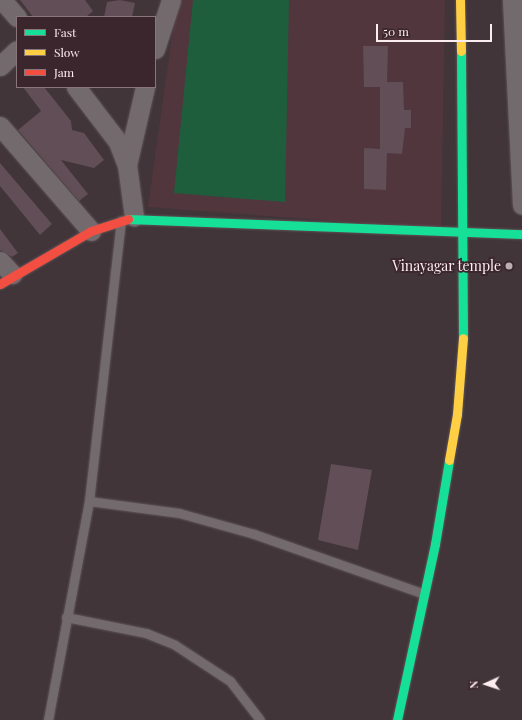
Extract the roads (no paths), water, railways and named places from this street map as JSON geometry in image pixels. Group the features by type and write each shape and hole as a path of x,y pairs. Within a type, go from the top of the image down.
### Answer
{"street":[{"path":"2,0 16,16"},
{"path":"156,46 171,0"},
{"path":"397,720 424,594 457,414 463,334 464,234 460,0"},
{"path":"512,0 522,205"},
{"path":"0,66 16,51"},
{"path":"77,88 118,142 127,165"},
{"path":"128,219 127,165 145,88"},
{"path":"0,126 91,231"},
{"path":"4,273 91,231 128,219 464,234 522,234"}],"lane":[{"path":"48,720 66,617 90,500 128,219"},
{"path":"90,500 179,513 246,532 424,594"},
{"path":"66,617 146,633 175,645 230,681 260,720"}],"place":[{"name":"Vinayagar temple","path":"509,266"}]}
